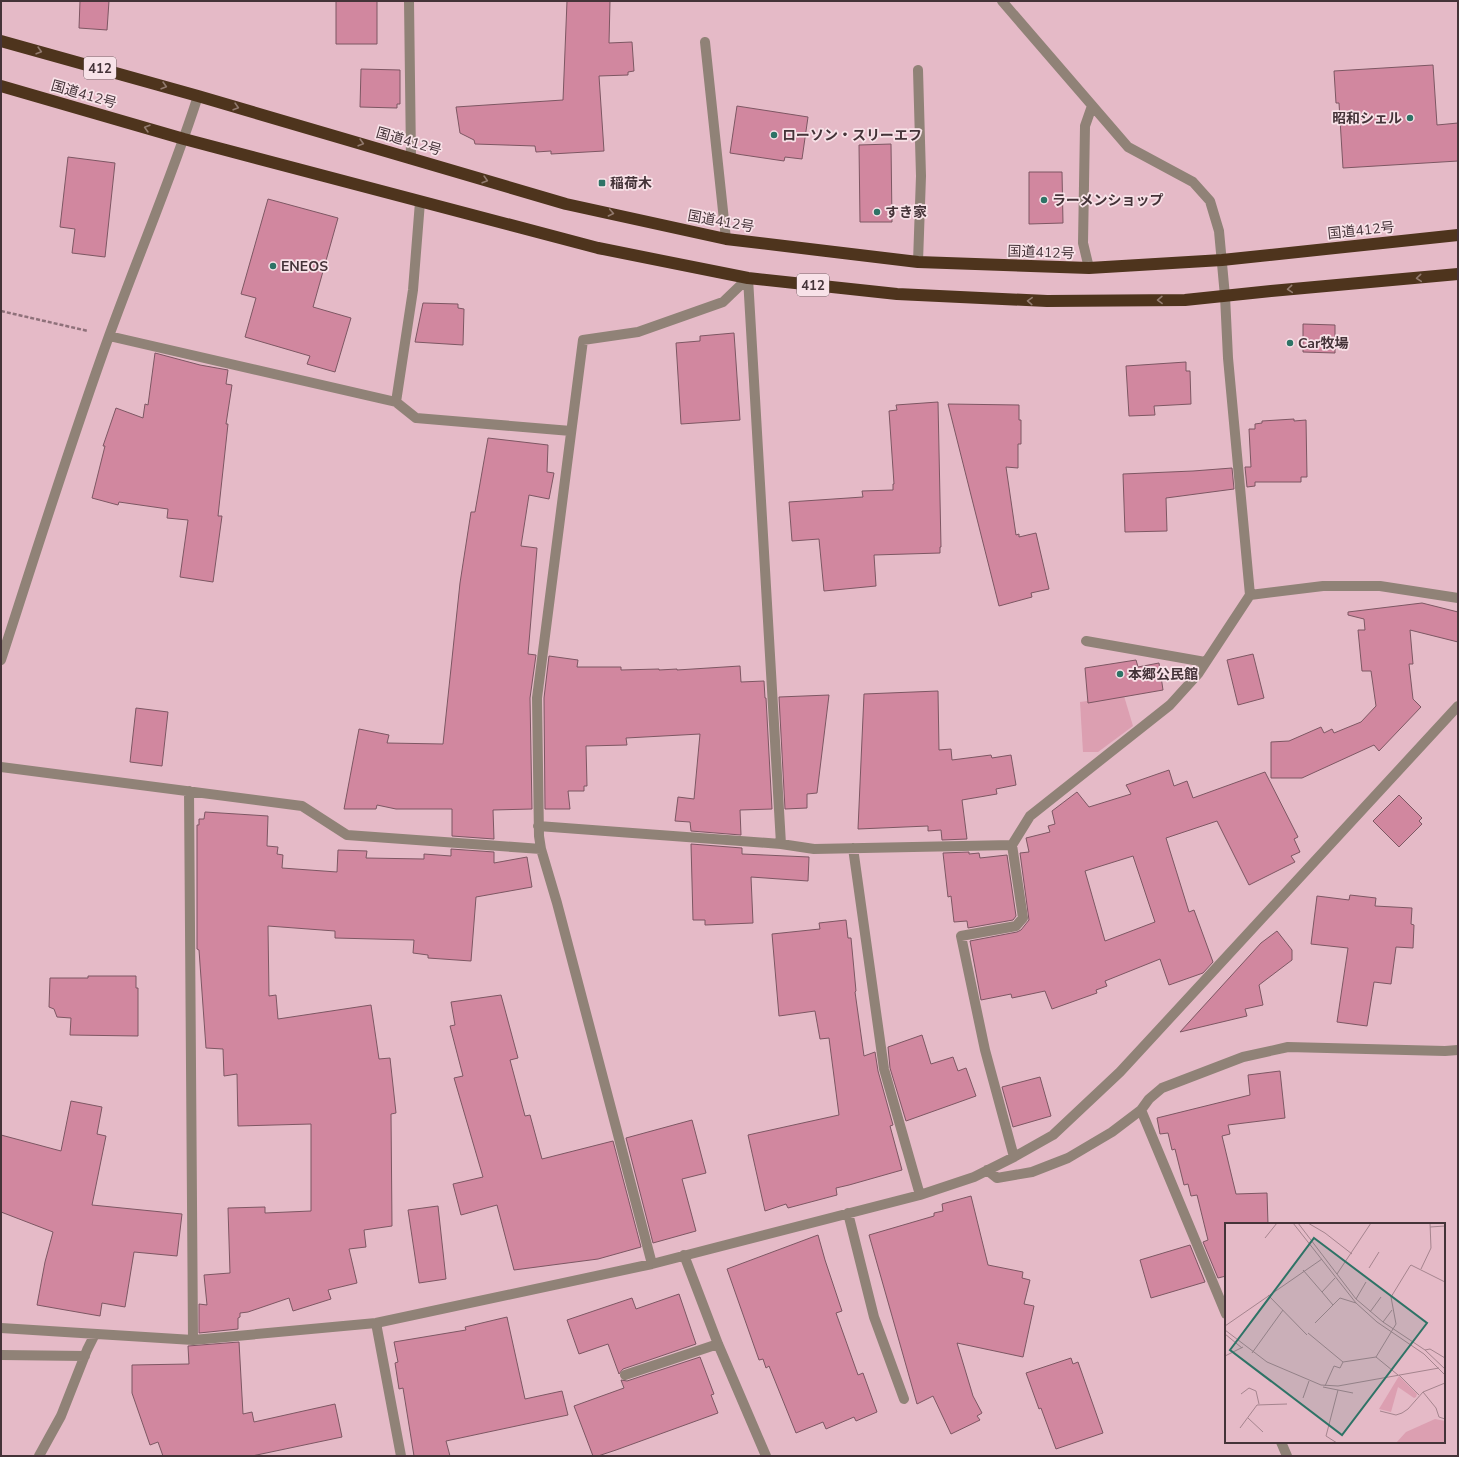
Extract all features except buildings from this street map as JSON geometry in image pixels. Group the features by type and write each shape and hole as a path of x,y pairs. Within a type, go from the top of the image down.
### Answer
{"highway":[{"name":"国道412号","path":"1,41 198,96 566,204 726,239 918,262 1089,268 1222,260 1458,235"},
{"name":"国道412号","path":"1,86 184,139 598,248 748,278 897,294 1047,302 1185,300 1458,274"}],"street":[{"path":"409,1 411,158"},
{"path":"1002,1 1128,147 1193,182 1210,201 1219,231 1222,260 1228,358 1250,595 1198,674 1170,705 1030,816 1012,845 1023,918 1016,926 961,936 985,1050 1014,1157"},
{"path":"705,42 726,239"},
{"path":"918,70 921,176 918,262"},
{"path":"1,660 58,485 109,336 184,139 198,96"},
{"path":"1089,268 1083,243 1083,219 1085,126 1092,106"},
{"path":"396,402 413,290 420,202"},
{"path":"652,1264 559,911 541,849 538,826 537,698 583,340 638,332 723,302 748,278"},
{"path":"748,278 781,844"},
{"path":"109,336 396,402 416,418 571,431"},
{"path":"1250,595 1323,586 1380,586 1458,598"},
{"path":"1086,641 1205,662"},
{"path":"1,1328 192,1340 376,1323 652,1264 920,1195 974,1178 1053,1135 1120,1072 1458,706"},
{"path":"1,768 302,806 347,835 541,849"},
{"path":"189,791 192,1340"},
{"path":"538,826 781,844 814,849 1012,845"},
{"path":"853,848 884,1069 920,1195"},
{"path":"987,1170 997,1178 1032,1172 1068,1158 1112,1132 1141,1110 1149,1099 1162,1088 1243,1057 1288,1047 1458,1050"},
{"path":"1141,1110 1225,1312"},
{"path":"848,1213 874,1317 904,1399"},
{"path":"684,1255 718,1344 766,1456"},
{"path":"376,1323 401,1456"},
{"path":"39,1456 61,1416 85,1356 96,1334"},
{"path":"625,1375 718,1344"},
{"path":"1,1355 85,1356"},
{"path":"1281,1443 1287,1456"}],"path":[{"path":"1,311 109,336"}],"shaded area":[{"path":"1124,696 1133,726 1098,752 1083,752 1080,702"}],"place":[{"name":"昭和シェル","path":"1410,118"},
{"name":"ローソン・スリーエフ","path":"774,135"},
{"name":"稲荷木","path":"602,183"},
{"name":"ラーメンショップ","path":"1044,200"},
{"name":"すき家","path":"877,212"},
{"name":"ENEOS","path":"273,266"},
{"name":"Car牧場","path":"1290,343"},
{"name":"本郷公民館","path":"1120,674"}]}
